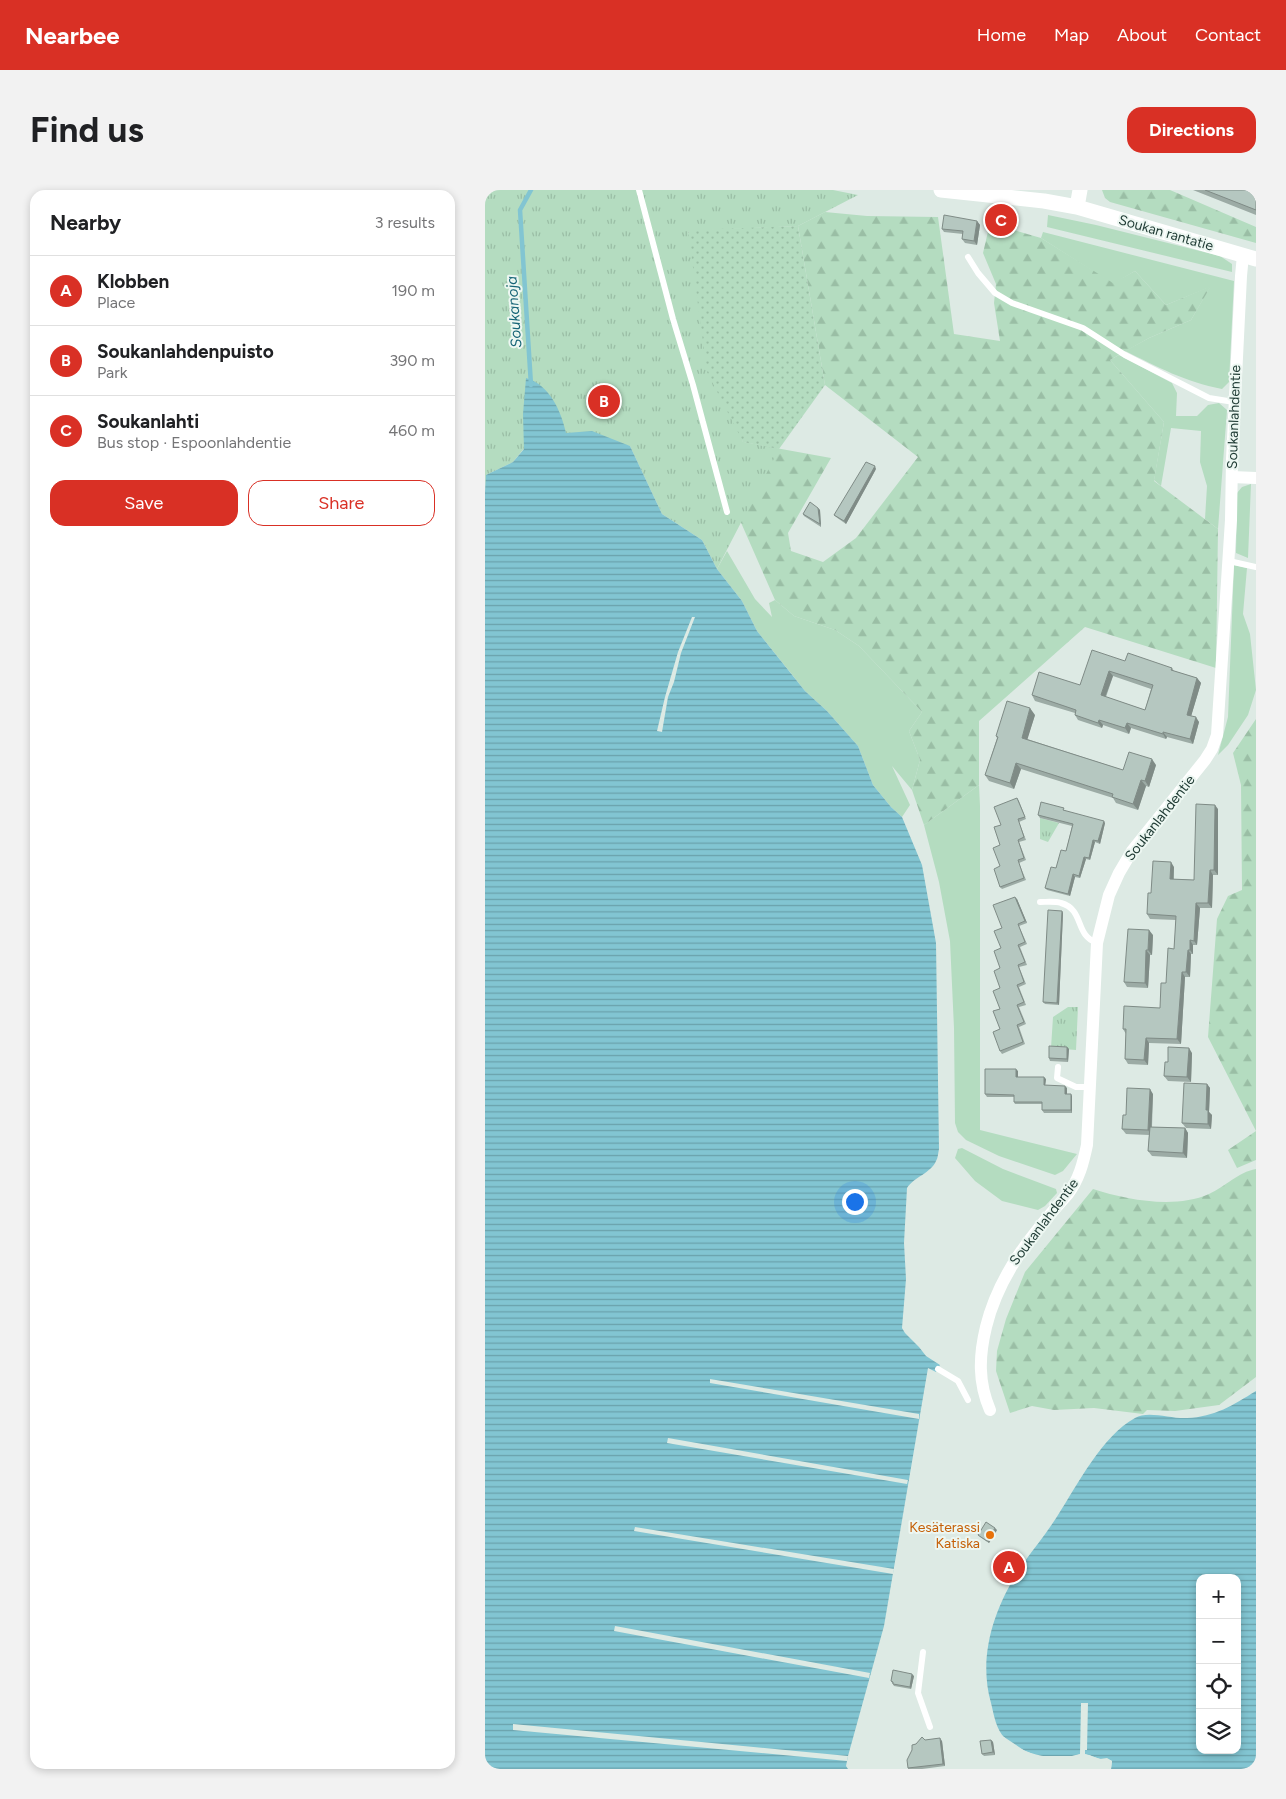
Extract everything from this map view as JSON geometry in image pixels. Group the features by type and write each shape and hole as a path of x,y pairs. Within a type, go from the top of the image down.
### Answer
{"street":[{"name":"Soukan rantatie","path":"941,190 1045,201 1077,207 1250,257"},
{"path":"1077,207 1081,190"},
{"name":"Soukanlahdentie","path":"990,1410 985,1398 979,1368 981,1348 990,1312 1004,1278 1017,1258 1068,1194 1080,1174 1087,1145 1097,943 1109,895 1132,851 1193,775 1212,749 1217,735 1229,561 1241,276 1250,257"},
{"path":"1232,478 1256,478"}],"lane":[{"path":"639,190 727,512"},
{"path":"969,257 978,273 995,293 1013,304 1083,328 1125,354 1209,398 1235,402"},
{"path":"1229,561 1256,567"},
{"path":"1040,902 1060,902 1068,906 1075,913 1082,931 1088,940 1097,943"},
{"path":"1058,1067 1057,1078 1076,1087 1091,1087"},
{"path":"938,1368 958,1382 968,1400"},
{"path":"923,1652 918,1692 930,1727"}],"green space":[{"path":"485,190 833,190 858,195 798,226 688,231 743,442 779,449 717,569 702,540 662,514 630,446 534,436 513,462 486,475 485,492"},
{"path":"1102,190 1170,190 1256,227 1256,243 1110,202 1105,198"},
{"path":"825,212 867,216 938,217 954,334 1000,341 994,303 996,284 983,253 990,223 1041,238 1113,283 1135,271 1166,305 1211,286 1191,320 1149,338 1110,360 1164,422 1154,481 1218,529 1216,668 1085,627 979,721 979,785 924,825 912,790 920,760 909,731 922,712 859,646 835,630 794,616 775,600 717,468 743,442 831,458 788,533 791,551 823,562 856,538 918,457 825,385 798,226"},
{"path":"1048,215 1220,256 1232,264 1232,272 1047,227"},
{"path":"798,226 825,385 779,449 743,442 707,372 688,230"},
{"path":"1043,232 1234,281 1229,382 1222,389 1209,386 1172,373 1125,351 1149,338 1191,320 1210,287 1166,305 1135,271 1113,284 1041,238"},
{"path":"1119,355 1172,383 1177,393 1176,416 1197,416 1208,405 1219,403 1227,410 1218,529 1205,519 1207,486 1200,462 1201,431 1171,428 1161,486 1154,480 1164,422 1110,360"},
{"path":"1251,484 1248,558 1236,553 1237,493 1242,487"},
{"path":"727,551 755,599 772,617 769,603 775,600 794,616 835,630 859,646 922,712 909,731 920,760 912,790 892,766 910,805 902,817 873,785 858,746 827,711 805,691 757,631 742,601 717,569"},
{"path":"1234,565 1247,568 1243,614 1250,634 1256,690 1248,715 1228,745 1218,755 1228,717"},
{"path":"1256,719 1256,1131 1208,1037 1217,919 1228,896 1242,890 1241,785 1233,753"},
{"path":"979,785 980,1130 1077,1154 1063,1171 1055,1175 999,1156 966,1140 958,1132 955,1123 954,1028 950,941 939,882 924,825"},
{"path":"1040,818 1059,823 1048,842 1040,839"},
{"path":"1068,1007 1078,1007 1076,1050 1051,1048 1053,1017"},
{"path":"1256,1131 1256,1160 1237,1168 1228,1150"},
{"path":"962,1148 1003,1169 1056,1189 1057,1193 1045,1206 1038,1210 1002,1201 975,1181 955,1158 958,1149"},
{"path":"1256,1169 1256,1377 1219,1405 1175,1411 1147,1410 1143,1414 1094,1408 1054,1410 1032,1406 1010,1413 996,1371 997,1351 1006,1319 1025,1272 1093,1189 1121,1197 1166,1202 1181,1201 1196,1199 1209,1194 1237,1176"}],"water":[{"path":"526,378 542,386 548,393 561,416 566,433 592,431 630,446 662,514 702,540 717,569 742,601 757,631 805,691 827,711 858,746 873,785 902,817 922,865 936,943 939,1149 934,1165 907,1188 904,1243 906,1279 902,1328 926,1356 940,1365 936,1372 928,1368 884,1626 848,1756 846,1766 848,1769 485,1769 485,492 486,475 513,462 524,449 523,414"},
{"path":"1256,1391 1256,1769 1111,1769 1112,1761 1108,1759 1083,1754 1063,1757 1036,1755 1012,1744 1002,1735 997,1727 987,1685 986,1666 988,1647 998,1611 1005,1594 1025,1561 1054,1521 1101,1448 1123,1426 1140,1416 1197,1417 1215,1413"}],"pier":[{"path":"692,617 695,617 681,653 674,682 668,697 662,732 657,731 678,652"},
{"path":"710,1379 919,1414 919,1419 710,1383"},
{"path":"668,1438 908,1480 907,1484 667,1443"},
{"path":"635,1527 894,1569 893,1574 634,1531"},
{"path":"615,1626 870,1673 869,1678 614,1631"},
{"path":"1081,1703 1088,1703 1087,1750 1085,1750 1085,1754 1100,1759 1107,1758 1112,1761 1111,1769 1108,1769 1110,1762 1099,1761 1089,1757 1072,1759 1037,1758 1024,1753 1004,1740 1004,1737 1025,1751 1038,1756 1072,1756 1080,1754"},
{"path":"513,1724 848,1756 847,1761 513,1730"}],"building":[{"path":"1205,190 1256,190 1256,210"},
{"path":"944,215 977,221 974,241 962,239 963,231 942,229"},
{"path":"866,462 875,466 844,521 834,515"},
{"path":"810,502 818,508 820,524 803,514"},
{"path":"1092,650 1125,661 1128,653 1197,678 1187,715 1196,717 1190,739 1163,732 1163,734 1127,723 1125,728 1099,720 1098,723 1075,715 1076,710 1032,695 1039,672 1080,685","holes":["1109,671 1153,685 1145,710 1101,695"]},
{"path":"1007,701 1030,708 1022,738 1123,770 1129,752 1152,759 1145,781 1141,780 1133,804 1112,797 1113,794 1016,763 1010,783 985,775 998,737 996,736"},
{"path":"1017,798 1025,817 1018,819 1024,837 1018,840 1024,858 1018,860 1024,878 1000,887 994,869 1000,866 993,848 1000,845 994,827 1001,825 994,807"},
{"path":"1041,802 1104,821 1098,841 1093,840 1089,858 1084,857 1079,876 1073,874 1068,894 1045,888 1051,867 1056,868 1061,850 1066,851 1073,824 1038,815"},
{"path":"1196,804 1215,805 1214,870 1210,870 1208,903 1196,903 1194,941 1190,940 1186,972 1182,972 1177,1039 1146,1038 1144,1060 1125,1059 1126,1029 1123,1029 1124,1006 1160,1008 1161,983 1166,983 1168,948 1174,949 1176,916 1147,914 1148,893 1151,893 1153,861 1171,862 1170,879 1194,880"},
{"path":"1015,897 1025,921 1018,924 1025,942 1018,945 1025,962 1018,965 1024,982 1017,985 1024,1002 1017,1005 1024,1022 1017,1025 1023,1042 1000,1051 993,1032 1000,1029 993,1011 1000,1009 993,991 1000,988 994,971 1000,968 994,951 1001,948 994,931 1002,928 993,905"},
{"path":"1048,910 1062,911 1057,1003 1043,1002"},
{"path":"1128,929 1149,930 1145,983 1124,982"},
{"path":"1049,1046 1067,1047 1067,1059 1049,1058"},
{"path":"1168,1047 1189,1048 1187,1077 1164,1076 1165,1062 1168,1062"},
{"path":"985,1069 1016,1069 1016,1077 1044,1077 1044,1085 1065,1086 1065,1094 1071,1094 1071,1110 1042,1110 1042,1102 1014,1102 1014,1095 985,1094"},
{"path":"1184,1083 1207,1084 1206,1110 1208,1110 1208,1124 1182,1123"},
{"path":"1127,1088 1150,1089 1148,1130 1122,1129 1123,1115 1126,1115"},
{"path":"1150,1127 1185,1128 1183,1153 1148,1151"},
{"path":"986,1522 995,1528 987,1541 978,1535"},
{"path":"893,1670 912,1674 910,1687 893,1684 891,1681"},
{"path":"922,1737 925,1740 940,1738 943,1764 908,1768 907,1760 912,1750 912,1745 916,1744"},
{"path":"991,1740 993,1752 982,1754 980,1741"}],"waterway":[{"name":"Soukanoja","path":"531,190 520,210 531,385"}],"place":[{"name":"Soukanlahti","path":"1001,220"},
{"name":"Soukanlahdenpuisto","path":"604,401"},
{"name":"Kesäterassi Katiska","path":"990,1535"},
{"name":"Klobben","path":"1009,1567"}]}
